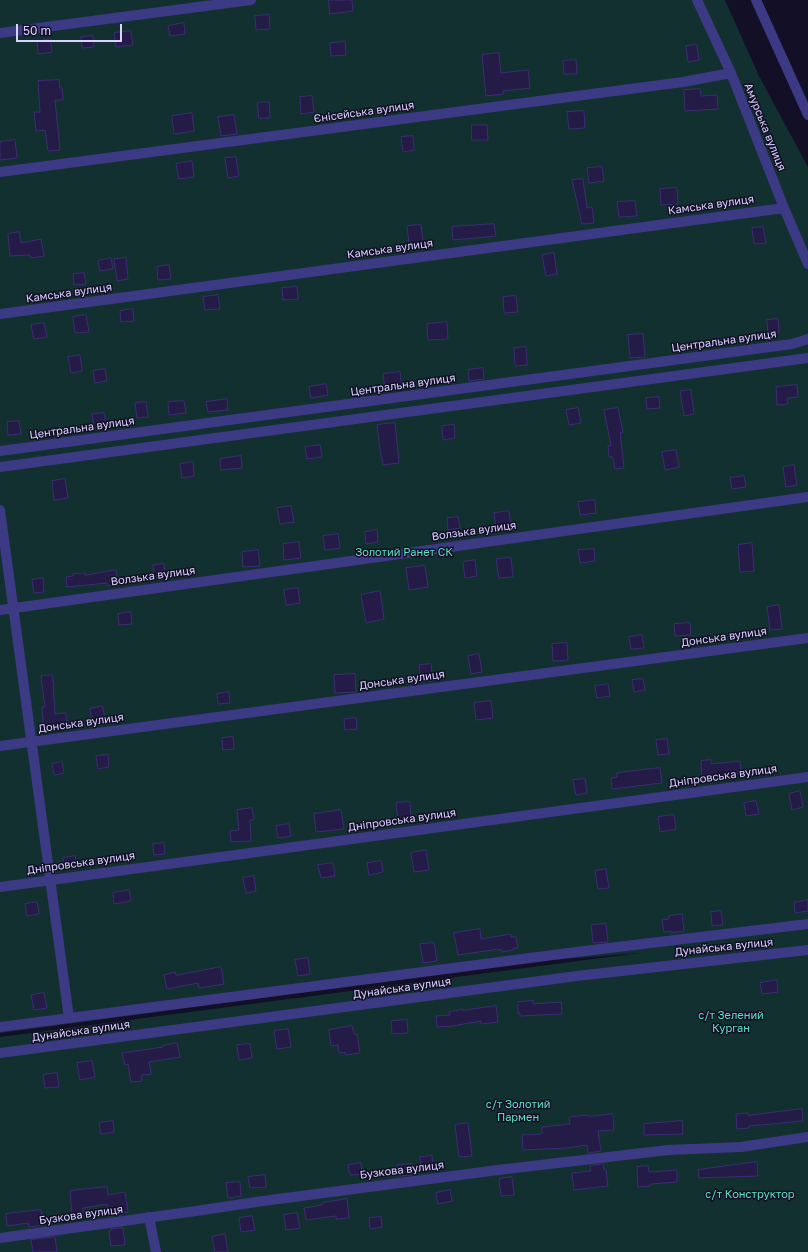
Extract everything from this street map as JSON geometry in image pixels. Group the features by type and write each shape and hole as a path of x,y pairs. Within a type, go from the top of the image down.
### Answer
{"street":[{"path":"0,33 251,0"},
{"name":"Амурська вулиця","path":"697,0 731,72 784,208 808,264"},
{"path":"756,0 808,115"},
{"name":"Єнісейська вулиця","path":"0,172 676,83 731,72"},
{"name":"Камська вулиця","path":"0,314 784,208"},
{"name":"Центральна вулиця","path":"0,451 785,345 808,339"},
{"path":"0,467 808,358"},
{"name":"Волзька вулиця","path":"0,610 808,497"},
{"path":"0,510 69,1018"},
{"name":"Донська вулиця","path":"0,746 808,638"},
{"name":"Дніпровська вулиця","path":"0,887 808,777"},
{"name":"Дунайська вулиця","path":"0,1028 568,953 808,924"},
{"name":"Дунайська вулиця","path":"0,1054 577,976 808,950"},
{"name":"Бузкова вулиця","path":"0,1238 506,1169 668,1150 741,1147 808,1137"},
{"path":"149,1217 156,1252"}],"green space":[{"name":"Золотий Ранет СК","path":"0,0 725,0 759,76 808,167 808,1252 0,1252 0,1037 639,953 539,961 0,1033"}],"building":[{"path":"329,0 352,0 353,11 330,14"},
{"path":"269,15 270,29 256,30 255,16"},
{"path":"184,23 185,34 170,36 168,26"},
{"path":"131,31 133,45 116,47 114,33"},
{"path":"93,36 94,47 82,48 81,37"},
{"path":"50,39 52,52 38,54 37,42"},
{"path":"345,42 346,55 331,56 330,43"},
{"path":"697,45 699,60 688,62 686,46"},
{"path":"499,53 501,73 528,70 530,88 503,91 503,94 486,96 482,55"},
{"path":"576,60 577,74 564,74 563,61"},
{"path":"59,80 60,88 62,88 63,100 55,100 60,150 48,151 45,130 36,131 34,112 40,112 38,81"},
{"path":"700,89 701,96 717,95 718,109 685,111 684,90"},
{"path":"312,96 314,112 301,114 300,97"},
{"path":"258,102 269,102 270,118 259,118"},
{"path":"584,111 585,128 569,129 567,112"},
{"path":"192,113 194,131 174,134 172,116"},
{"path":"234,115 237,134 221,136 218,117"},
{"path":"472,125 487,125 488,140 472,140"},
{"path":"413,136 414,150 403,152 401,137"},
{"path":"15,140 17,158 0,160 0,142"},
{"path":"236,157 239,176 228,178 225,158"},
{"path":"192,161 194,177 179,179 176,164"},
{"path":"602,167 604,181 589,183 587,168"},
{"path":"583,179 587,208 592,207 594,223 582,224 572,180"},
{"path":"677,188 678,204 661,205 660,189"},
{"path":"635,201 637,216 619,217 617,202"},
{"path":"494,224 496,236 453,240 452,227"},
{"path":"421,225 423,242 409,243 407,226"},
{"path":"763,227 766,243 754,244 752,228"},
{"path":"19,232 21,243 41,239 44,256 31,258 30,255 10,256 8,234"},
{"path":"554,253 557,274 546,276 542,255"},
{"path":"111,258 113,269 100,271 98,261"},
{"path":"126,258 128,279 117,281 114,259"},
{"path":"169,265 171,279 158,280 157,267"},
{"path":"84,273 86,284 74,285 73,274"},
{"path":"297,287 298,299 283,300 282,288"},
{"path":"218,295 220,309 205,310 203,297"},
{"path":"516,296 518,312 504,313 503,297"},
{"path":"133,309 134,321 121,322 120,311"},
{"path":"86,315 89,332 75,333 73,317"},
{"path":"778,319 779,332 768,333 767,320"},
{"path":"447,322 448,339 428,340 427,324"},
{"path":"44,323 47,337 34,339 31,325"},
{"path":"643,334 645,357 630,358 628,335"},
{"path":"526,347 527,365 515,366 514,348"},
{"path":"80,355 82,371 71,373 68,357"},
{"path":"483,368 484,379 469,381 468,370"},
{"path":"105,369 107,381 95,383 93,371"},
{"path":"400,372 402,388 385,390 383,374"},
{"path":"326,384 328,395 311,398 309,387"},
{"path":"797,385 798,397 787,398 788,404 777,405 776,387"},
{"path":"691,390 694,414 684,416 680,391"},
{"path":"659,397 660,408 647,409 646,398"},
{"path":"227,399 228,410 208,412 206,402"},
{"path":"184,401 186,413 169,415 168,402"},
{"path":"146,402 148,417 137,418 135,403"},
{"path":"578,408 581,423 569,425 566,410"},
{"path":"618,408 623,432 620,433 624,468 615,469 613,457 609,457 608,446 611,446 604,410"},
{"path":"104,413 106,426 94,428 92,414"},
{"path":"19,421 21,434 8,435 7,422"},
{"path":"395,423 399,463 383,465 377,425"},
{"path":"454,425 455,438 443,440 442,426"},
{"path":"320,445 322,457 307,459 305,447"},
{"path":"676,450 679,467 665,470 662,452"},
{"path":"241,456 242,468 221,470 220,459"},
{"path":"193,462 194,476 182,478 180,464"},
{"path":"794,465 797,485 786,487 783,467"},
{"path":"744,476 746,487 732,489 730,478"},
{"path":"65,479 68,498 54,500 52,481"},
{"path":"595,500 596,513 580,515 578,502"},
{"path":"291,506 294,522 280,524 277,508"},
{"path":"509,511 511,526 496,528 494,513"},
{"path":"458,517 460,528 448,530 447,518"},
{"path":"377,530 378,542 366,544 365,532"},
{"path":"338,534 340,548 325,550 323,536"},
{"path":"299,542 301,558 284,560 283,544"},
{"path":"752,543 754,571 740,572 738,545"},
{"path":"594,549 595,561 580,563 578,550"},
{"path":"258,550 260,566 243,567 242,552"},
{"path":"511,558 513,577 499,578 496,559"},
{"path":"475,560 477,576 465,578 463,562"},
{"path":"164,564 165,575 154,576 153,565"},
{"path":"425,566 428,587 409,590 406,568"},
{"path":"116,570 118,584 107,586 107,583 67,587 66,577 73,576 73,574 85,573 85,575"},
{"path":"43,578 44,592 34,593 32,580"},
{"path":"298,588 300,603 286,605 284,590"},
{"path":"380,591 384,619 366,623 361,595"},
{"path":"779,605 782,629 770,630 767,607"},
{"path":"131,612 132,624 119,625 118,614"},
{"path":"690,623 691,635 675,636 674,624"},
{"path":"642,635 644,648 631,649 629,637"},
{"path":"567,643 568,660 553,661 552,644"},
{"path":"479,654 482,672 471,674 468,656"},
{"path":"431,664 433,681 421,682 419,665"},
{"path":"355,674 356,692 335,693 334,675"},
{"path":"52,675 55,714 66,713 67,728 44,730 42,707 45,707 41,676"},
{"path":"643,679 645,690 634,692 632,680"},
{"path":"608,684 610,696 597,698 595,686"},
{"path":"229,692 230,703 218,704 217,694"},
{"path":"491,701 493,718 476,720 474,703"},
{"path":"102,706 105,717 92,720 90,709"},
{"path":"356,718 357,729 345,730 344,719"},
{"path":"233,737 234,749 223,750 222,738"},
{"path":"667,739 669,754 658,755 656,740"},
{"path":"108,755 109,767 98,769 96,756"},
{"path":"711,760 711,764 740,761 741,773 712,776 713,778 702,779 701,761"},
{"path":"62,762 64,773 54,775 52,764"},
{"path":"660,768 662,783 612,789 611,778 617,777 617,773"},
{"path":"585,779 587,793 576,795 573,780"},
{"path":"800,791 803,807 792,810 789,794"},
{"path":"756,801 759,814 746,816 744,803"},
{"path":"410,802 411,819 398,820 396,803"},
{"path":"252,808 254,819 250,820 251,841 231,842 230,831 239,830 237,810"},
{"path":"341,810 344,829 316,832 314,814"},
{"path":"674,815 676,829 660,832 658,817"},
{"path":"289,824 291,836 278,838 276,826"},
{"path":"164,843 165,854 154,855 153,844"},
{"path":"426,850 429,870 414,872 411,853"},
{"path":"75,856 77,867 64,868 63,858"},
{"path":"381,861 383,872 369,875 367,863"},
{"path":"333,863 335,876 321,878 318,865"},
{"path":"606,869 609,888 598,889 595,871"},
{"path":"254,876 256,891 246,893 243,878"},
{"path":"129,890 131,901 114,904 113,893"},
{"path":"808,900 808,911 795,913 794,903"},
{"path":"37,902 39,914 27,916 25,904"},
{"path":"721,911 723,925 712,926 711,912"},
{"path":"682,914 684,931 671,933 671,931 664,932 662,920 669,919 669,916"},
{"path":"606,924 608,942 593,943 591,925"},
{"path":"480,929 481,939 511,934 511,937 516,937 518,948 513,948 513,950 502,952 502,950 499,949 458,955 454,933"},
{"path":"434,943 437,961 423,963 420,944"},
{"path":"308,958 310,974 298,976 295,960"},
{"path":"221,967 224,984 199,988 198,983 167,989 164,975 175,972 176,975"},
{"path":"777,980 778,992 762,994 760,983"},
{"path":"44,993 47,1008 34,1010 31,995"},
{"path":"533,1001 533,1004 561,1002 562,1014 520,1016 520,1013 518,1013 518,1002"},
{"path":"496,1006 498,1022 481,1024 481,1021 437,1027 436,1016 450,1015 449,1012 463,1009"},
{"path":"407,1020 408,1033 392,1034 391,1021"},
{"path":"352,1026 354,1034 357,1034 360,1053 346,1055 345,1052 339,1053 338,1045 331,1046 329,1030"},
{"path":"288,1029 291,1047 277,1049 274,1031"},
{"path":"177,1043 180,1057 149,1062 151,1074 141,1075 142,1081 131,1082 128,1064 125,1065 122,1053 163,1047"},
{"path":"250,1044 252,1058 239,1060 237,1045"},
{"path":"92,1061 95,1077 80,1080 77,1063"},
{"path":"57,1073 59,1087 45,1088 43,1075"},
{"path":"802,1109 803,1121 749,1126 749,1128 737,1129 736,1114 748,1113 748,1115"},
{"path":"613,1114 614,1130 598,1131 601,1151 588,1153 587,1145 566,1148 523,1150 522,1135 542,1134 542,1127 570,1124 569,1117"},
{"path":"113,1121 114,1132 101,1134 99,1123"},
{"path":"682,1121 683,1134 644,1135 644,1124"},
{"path":"468,1123 472,1156 459,1157 455,1125"},
{"path":"432,1156 433,1169 421,1169 420,1157"},
{"path":"757,1162 758,1176 699,1178 698,1170"},
{"path":"361,1163 362,1174 350,1175 348,1165"},
{"path":"412,1164 413,1175 400,1176 398,1165"},
{"path":"603,1164 604,1170 606,1170 608,1186 574,1190 572,1173 591,1171 590,1166"},
{"path":"648,1166 649,1172 677,1170 677,1182 650,1184 650,1186 638,1187 637,1167"},
{"path":"265,1175 266,1187 250,1188 248,1177"},
{"path":"512,1177 514,1195 501,1196 499,1179"},
{"path":"240,1182 241,1196 228,1198 226,1183"},
{"path":"107,1187 108,1195 125,1192 128,1212 122,1213 122,1215 109,1216 107,1204 83,1208 83,1213 72,1214 70,1191"},
{"path":"450,1190 452,1201 438,1204 436,1193"},
{"path":"347,1199 349,1218 336,1219 336,1216 306,1220 304,1208 322,1205 322,1203"},
{"path":"41,1210 44,1225 29,1227 28,1223 7,1226 6,1214"},
{"path":"297,1213 300,1228 286,1230 284,1215"},
{"path":"252,1216 255,1230 241,1232 239,1218"},
{"path":"381,1217 382,1227 370,1229 369,1218"},
{"path":"123,1228 125,1245 111,1246 109,1231 111,1231 111,1229"},
{"path":"225,1234 228,1252 215,1252 212,1237"},
{"path":"55,1237 57,1252 33,1252 31,1240"}],"park label":[{"name":"с/т Зелений Курган","path":"731,1022"},
{"name":"с/т Золотий Пармен","path":"518,1111"},
{"name":"с/т Конструктор","path":"750,1195"}]}
